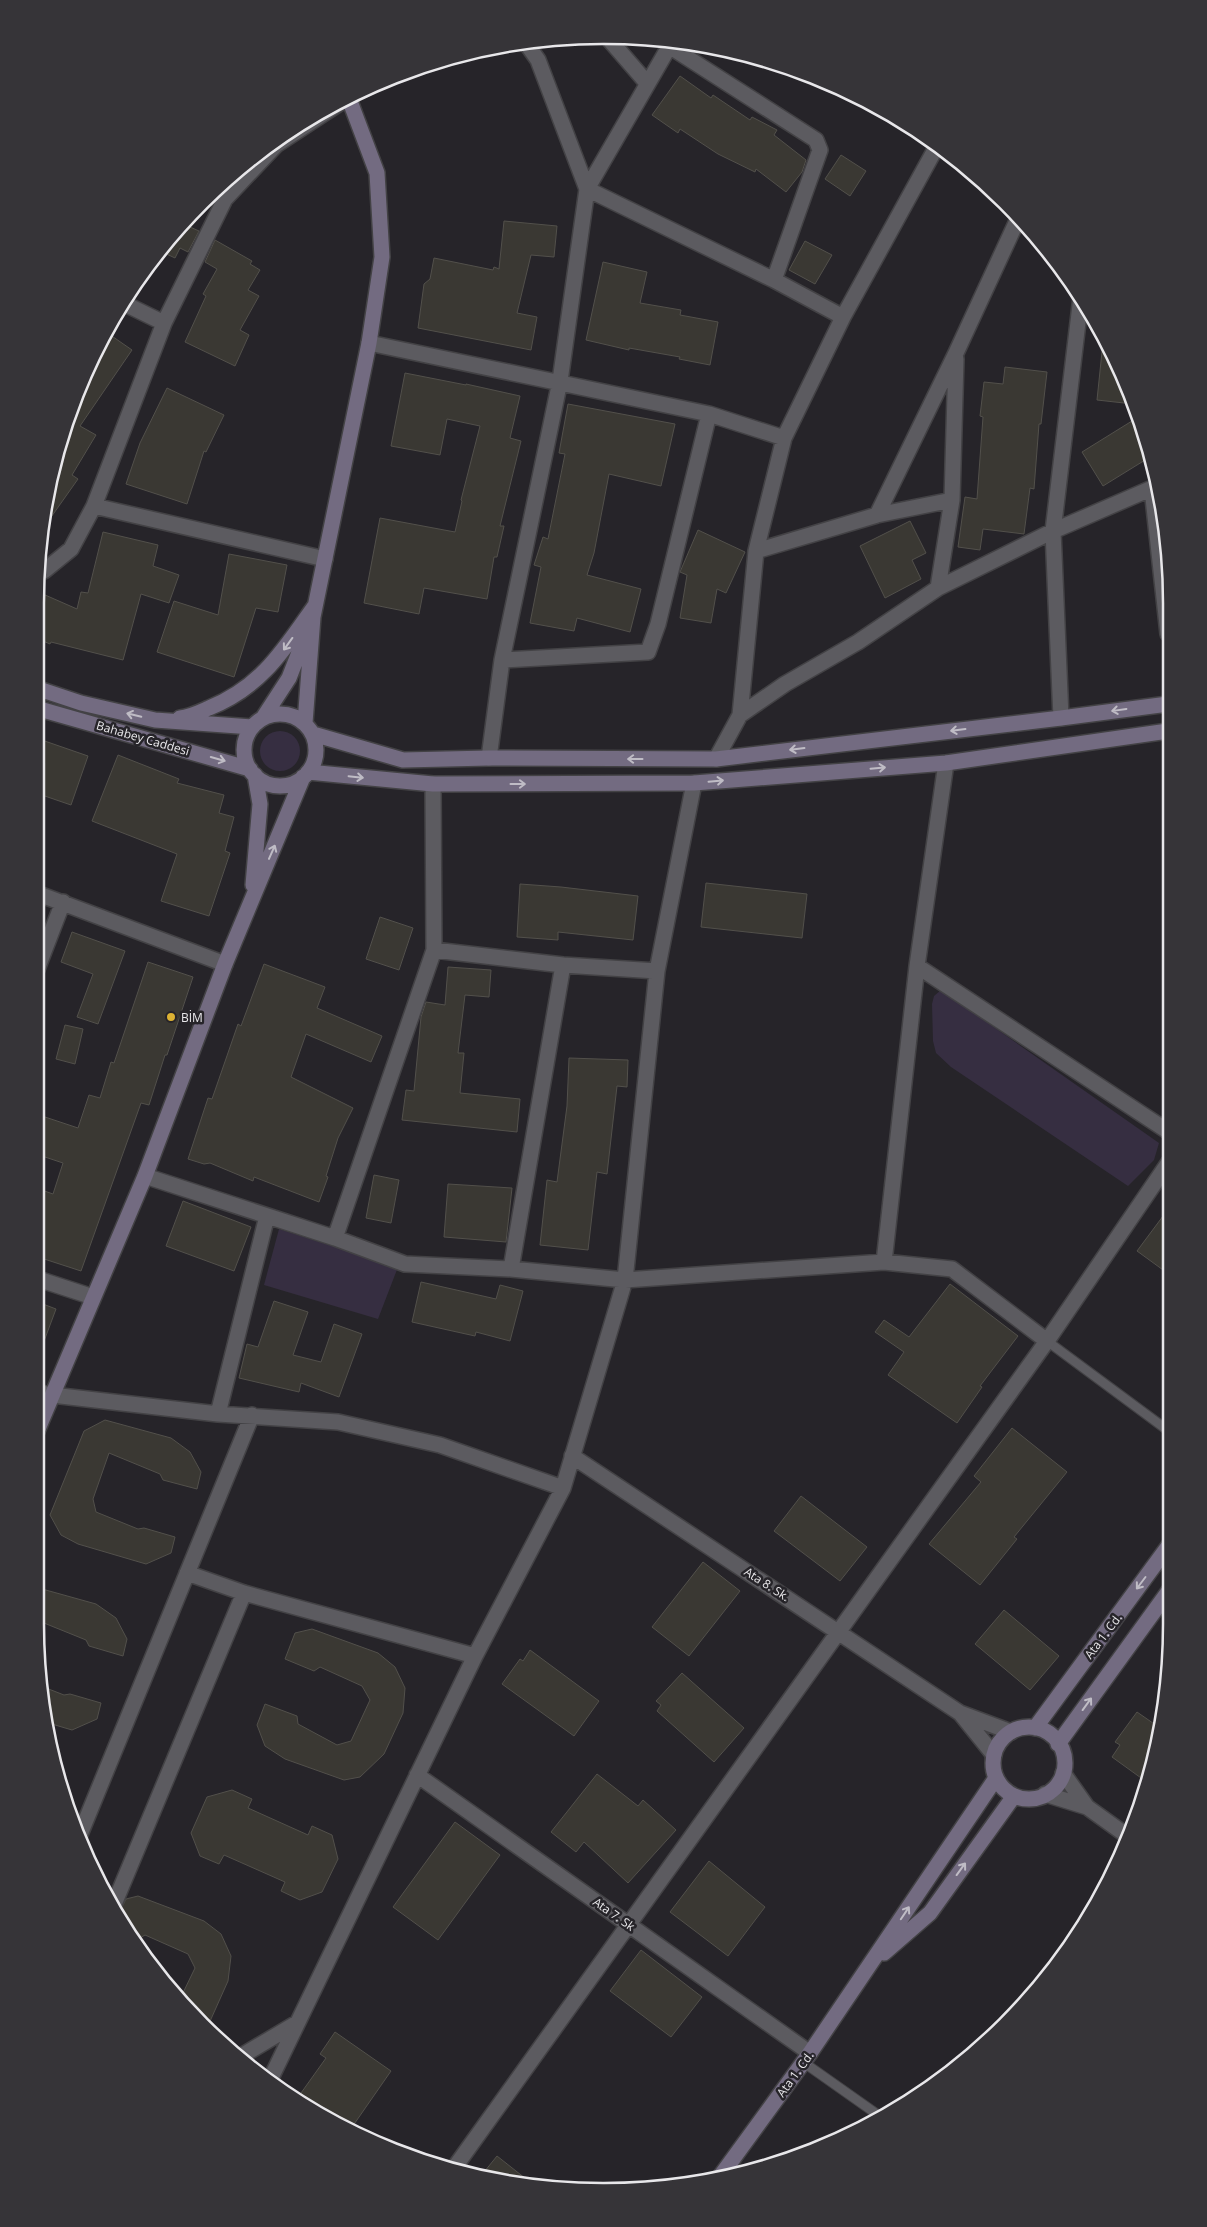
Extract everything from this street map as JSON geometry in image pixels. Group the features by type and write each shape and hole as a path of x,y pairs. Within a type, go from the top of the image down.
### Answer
{"street":[{"path":"613,44 647,83"},
{"path":"489,758 502,660 560,382 587,189 668,48"},
{"path":"530,49 538,60 587,189 774,280 843,316"},
{"path":"681,50 816,140 820,150 774,280"},
{"path":"44,1414 145,1176 252,897 316,754 309,729 315,610 369,343 382,257 377,173 351,104"},
{"path":"716,759 740,715 756,551 784,438 843,316 934,152"},
{"path":"45,570 71,549 94,506 164,323 225,200 263,159"},
{"path":"877,516 1016,226"},
{"path":"130,306 164,323"},
{"path":"1061,718 1053,531 1079,310"},
{"path":"369,343 709,414 784,438"},
{"path":"938,588 952,500 956,353"},
{"path":"502,660 648,652 658,624 709,414"},
{"path":"740,715 785,684 858,642 938,588 1053,531 1151,489"},
{"path":"756,551 877,516 952,500"},
{"path":"94,506 325,559"},
{"path":"1158,532 1162,573"},
{"path":"155,720 186,718 238,694 261,677 315,610"},
{"path":"252,897 260,804 252,772 245,759 244,748 247,737 289,678 315,610"},
{"name":"Bahabey Caddesi","path":"44,691 81,703 155,720 257,723"},
{"path":"257,723 273,714 284,714 295,717 309,729 403,760 489,758 716,759 1163,705"},
{"name":"Bahabey Caddesi","path":"44,710 252,772"},
{"path":"252,772 264,781 284,785 294,783 305,775 432,784 694,783 946,763 1163,731"},
{"path":"884,1262 917,966 946,763"},
{"path":"272,2075 475,1656 563,1488 625,1280 657,971 694,783"},
{"path":"336,1238 434,950 432,784"},
{"path":"44,896 225,964"},
{"path":"44,951 63,902"},
{"path":"434,950 563,965 657,971"},
{"path":"510,1268 563,965"},
{"path":"917,966 1163,1128"},
{"path":"457,2164 1047,1341 1163,1171"},
{"path":"145,1176 336,1238 405,1264 510,1268 625,1280 884,1262 952,1269 1047,1341"},
{"path":"218,1414 267,1216"},
{"path":"44,1281 93,1296"},
{"path":"44,1394 218,1414 338,1422 440,1445 563,1488"},
{"path":"82,1829 252,1415"},
{"name":"Ata 8. Sk.","path":"572,1456 960,1713"},
{"name":"Ata 1. Cd.","path":"1035,1728 1163,1554"},
{"path":"187,1573 244,1593 475,1656"},
{"path":"116,1898 244,1593"},
{"path":"1058,1744 1163,1599"},
{"path":"960,1713 1011,1732"},
{"path":"960,1713 994,1755"},
{"path":"1023,1728 1035,1728 1046,1732 1062,1750 1064,1761 1063,1773 1058,1784 1045,1794 1038,1798 1026,1799 1014,1796 1005,1790 996,1778 993,1771 994,1755 1002,1739 1011,1732 1023,1728"},
{"path":"1063,1773 1086,1807"},
{"name":"Ata 7. Sk","path":"417,1775 629,1925 807,2058"},
{"name":"Ata 1. Cd.","path":"727,2169 807,2058 996,1778"},
{"path":"1045,1794 1086,1807 1123,1833"},
{"name":"Ata 1. Cd.","path":"868,1968 930,1913 1014,1796"},
{"path":"246,2054 297,2023"}],"lane":[{"path":"1047,1341 1163,1427"},
{"path":"807,2058 875,2112"}],"shaded area":[{"path":"280,731 294,737 300,751 294,765 280,771 266,765 260,751 266,737"},
{"path":"941,990 1159,1143 1154,1160 1128,1186 951,1067 936,1053 933,1041 932,1004 934,996"},
{"path":"279,1229 398,1267 378,1319 264,1285"}],"building":[{"path":"680,76 711,98 713,95 750,120 752,117 777,130 774,135 806,160 802,172 786,192 756,169 755,172 718,154 680,129 678,133 652,115"},
{"path":"841,155 866,171 850,196 825,179"},
{"path":"504,221 557,226 554,257 531,255 517,313 537,317 531,350 418,328 424,284 430,279 434,258 493,270 494,267 499,269"},
{"path":"190,226 199,231 188,252 180,248 175,258 166,254 183,234"},
{"path":"215,240 252,261 250,264 260,270 248,290 259,296 240,330 249,335 235,366 185,342 206,296 203,294 217,269 205,262"},
{"path":"805,241 832,255 815,284 789,270"},
{"path":"603,262 647,272 640,303 681,310 680,315 718,322 710,365 679,359 680,357 629,348 629,350 586,340"},
{"path":"112,336 132,350 80,426 96,435 72,475 78,479 51,517 63,459 73,424 86,389"},
{"path":"1102,349 1126,403 1097,400"},
{"path":"1005,367 1047,372 1041,424 1039,424 1034,489 1030,488 1024,534 983,529 980,550 958,547 965,497 977,499 983,417 980,416 984,382 1003,384"},
{"path":"405,373 520,396 510,438 521,441 500,526 504,526 497,557 494,557 487,599 424,588 419,614 364,603 380,518 455,532 461,500 480,426 447,419 440,455 391,446"},
{"path":"167,388 224,415 206,452 204,451 187,504 126,484 140,443"},
{"path":"568,404 675,424 661,486 609,474 594,553 587,575 641,589 630,632 577,618 574,631 530,623 541,567 534,565 543,537 548,539 565,454 559,453"},
{"path":"1133,421 1144,460 1103,486 1082,452"},
{"path":"910,521 926,553 912,560 921,579 885,598 860,546"},
{"path":"698,530 745,552 726,593 717,589 711,623 680,618 687,575 680,572"},
{"path":"103,532 158,545 153,566 179,575 169,603 141,594 123,660 44,641 44,595 77,609 81,592 88,593"},
{"path":"229,554 287,565 278,612 256,608 234,677 157,652 174,601 218,615"},
{"path":"44,741 88,756 71,805 44,796"},
{"path":"118,755 179,779 177,783 224,795 219,813 234,817 225,851 230,853 209,916 161,901 177,854 92,821"},
{"path":"706,883 807,894 802,938 701,927"},
{"path":"520,884 638,896 633,940 558,932 558,940 517,937"},
{"path":"380,917 413,928 399,970 366,959"},
{"path":"72,932 125,951 98,1024 77,1017 93,974 61,962"},
{"path":"148,962 193,977 149,1105 141,1103 81,1271 44,1259 44,1191 53,1194 63,1163 44,1157 44,1117 78,1128 89,1095 100,1098 111,1062 114,1063"},
{"path":"264,964 325,987 317,1008 382,1036 371,1062 306,1034 291,1077 353,1108 338,1138 326,1176 328,1177 319,1202 254,1177 253,1181 210,1163 204,1164 188,1159 208,1098 212,1099 238,1024 241,1026"},
{"path":"448,967 491,970 489,997 465,995 458,1053 464,1053 460,1093 520,1099 517,1132 402,1120 406,1090 414,1091 421,1017 426,1002 445,1005"},
{"path":"65,1025 83,1029 75,1064 56,1059"},
{"path":"569,1058 628,1060 627,1087 617,1086 607,1174 597,1172 588,1250 540,1245 547,1180 557,1182 567,1106"},
{"path":"374,1175 399,1180 391,1223 366,1218"},
{"path":"448,1184 512,1188 506,1242 444,1237"},
{"path":"183,1201 251,1227 234,1271 166,1246"},
{"path":"1163,1216 1163,1270 1137,1251"},
{"path":"421,1282 496,1299 500,1285 523,1291 510,1341 476,1332 475,1336 412,1322"},
{"path":"950,1284 1018,1336 980,1386 982,1387 957,1423 888,1375 904,1352 875,1332 884,1320 909,1337"},
{"path":"274,1301 308,1312 293,1355 321,1362 334,1324 362,1334 339,1397 301,1383 299,1392 239,1378 247,1344 258,1347"},
{"path":"44,1304 56,1309 44,1341"},
{"path":"105,1420 171,1438 190,1452 201,1472 197,1489 163,1480 160,1474 109,1453 93,1499 96,1512 138,1529 144,1528 175,1537 171,1553 146,1564 78,1544 61,1535 50,1515 84,1431"},
{"path":"1012,1428 1067,1472 1014,1537 1017,1539 980,1585 929,1544 981,1482 974,1476"},
{"path":"801,1496 867,1547 840,1581 774,1531"},
{"path":"703,1562 740,1591 689,1656 652,1627"},
{"path":"44,1590 96,1604 116,1618 127,1639 123,1656 89,1646 86,1640 44,1623"},
{"path":"1004,1610 1059,1656 1030,1690 975,1644"},
{"path":"312,1629 378,1653 395,1667 405,1688 403,1713 384,1754 360,1777 344,1780 285,1759 265,1746 257,1725 265,1704 297,1716 298,1724 337,1745 351,1741 370,1700 362,1686 320,1667 314,1671 285,1659 295,1633"},
{"path":"530,1650 599,1701 574,1736 502,1684 520,1659 523,1661"},
{"path":"682,1673 744,1728 714,1762 657,1711 661,1705 656,1701"},
{"path":"48,1689 64,1695 70,1694 101,1703 97,1719 72,1730 54,1725"},
{"path":"1137,1712 1154,1724 1141,1778 1112,1757 1120,1745 1115,1742"},
{"path":"597,1774 638,1806 643,1800 676,1830 628,1883 584,1842 576,1852 551,1832"},
{"path":"232,1790 252,1799 248,1808 308,1835 312,1826 332,1835 338,1859 322,1892 300,1900 281,1891 285,1882 224,1855 219,1864 200,1856 191,1833 207,1797"},
{"path":"455,1822 500,1855 438,1940 393,1907"},
{"path":"709,1861 765,1907 728,1956 670,1912"},
{"path":"138,1896 204,1921 221,1934 231,1956 228,1981 210,2021 183,1993 195,1968 188,1954 145,1935 141,1938 122,1907 126,1899"},
{"path":"641,1950 702,1997 671,2037 610,1991"},
{"path":"335,2032 391,2071 354,2125 301,2094 326,2058 320,2054"},
{"path":"497,2156 523,2177 494,2172 486,2170"}],"place":[{"name":"BİM","path":"171,1017"}]}
